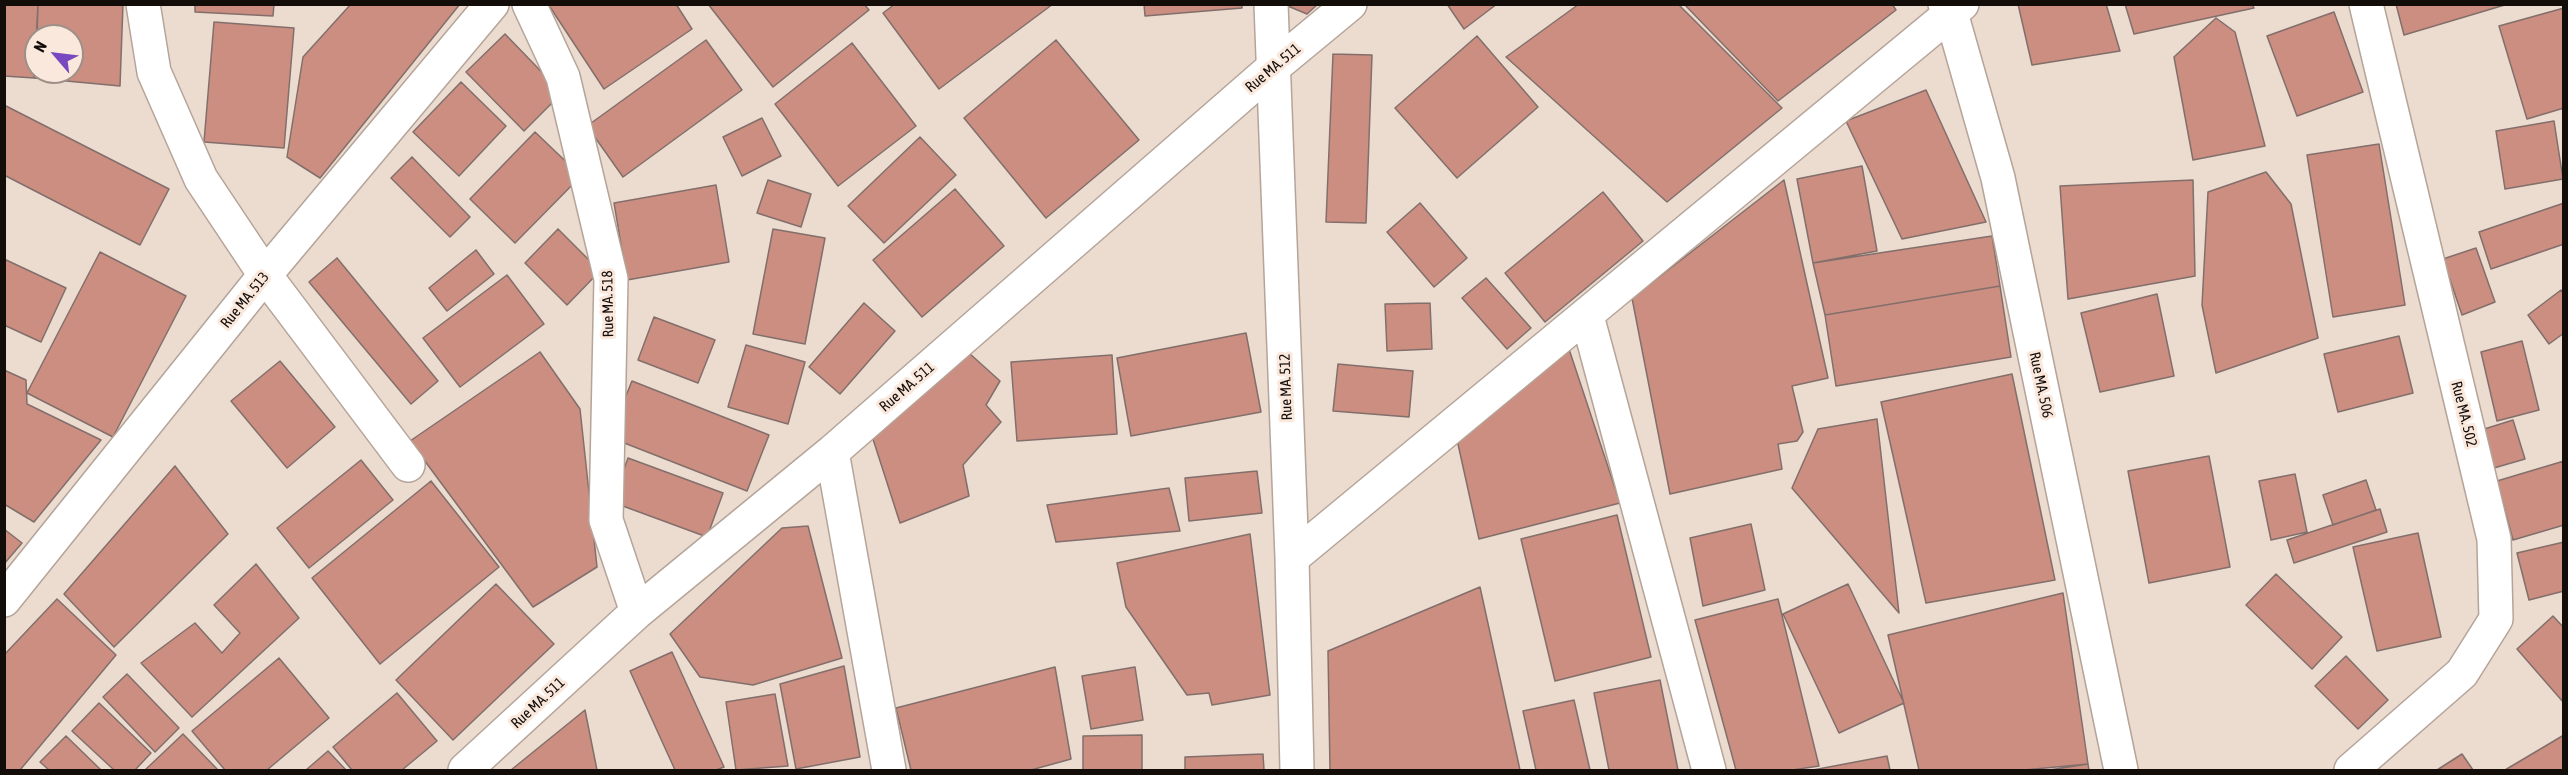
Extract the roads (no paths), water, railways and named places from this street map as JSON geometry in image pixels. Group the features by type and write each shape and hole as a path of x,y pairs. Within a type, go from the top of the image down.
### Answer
{"street":[{"path":"143,4 154,72 201,179 265,275 408,465"},
{"name":"Rue MA. 513","path":"4,600 265,275 492,4"},
{"name":"Rue MA. 518","path":"529,4 563,77 611,279 606,520 637,612"},
{"name":"Rue MA. 512","path":"1271,4 1293,558 1297,771"},
{"name":"Rue MA. 511","path":"465,771 637,612 832,452 1275,66 1350,4"},
{"name":"Rue MA. 502","path":"2351,771 2462,673 2496,619 2494,539 2366,4"},
{"path":"1293,558 1587,316 1952,7"},
{"name":"Rue MA. 506","path":"1952,7 1998,178 2121,771"},
{"path":"1587,316 1709,771"},
{"path":"832,452 889,771"}]}
